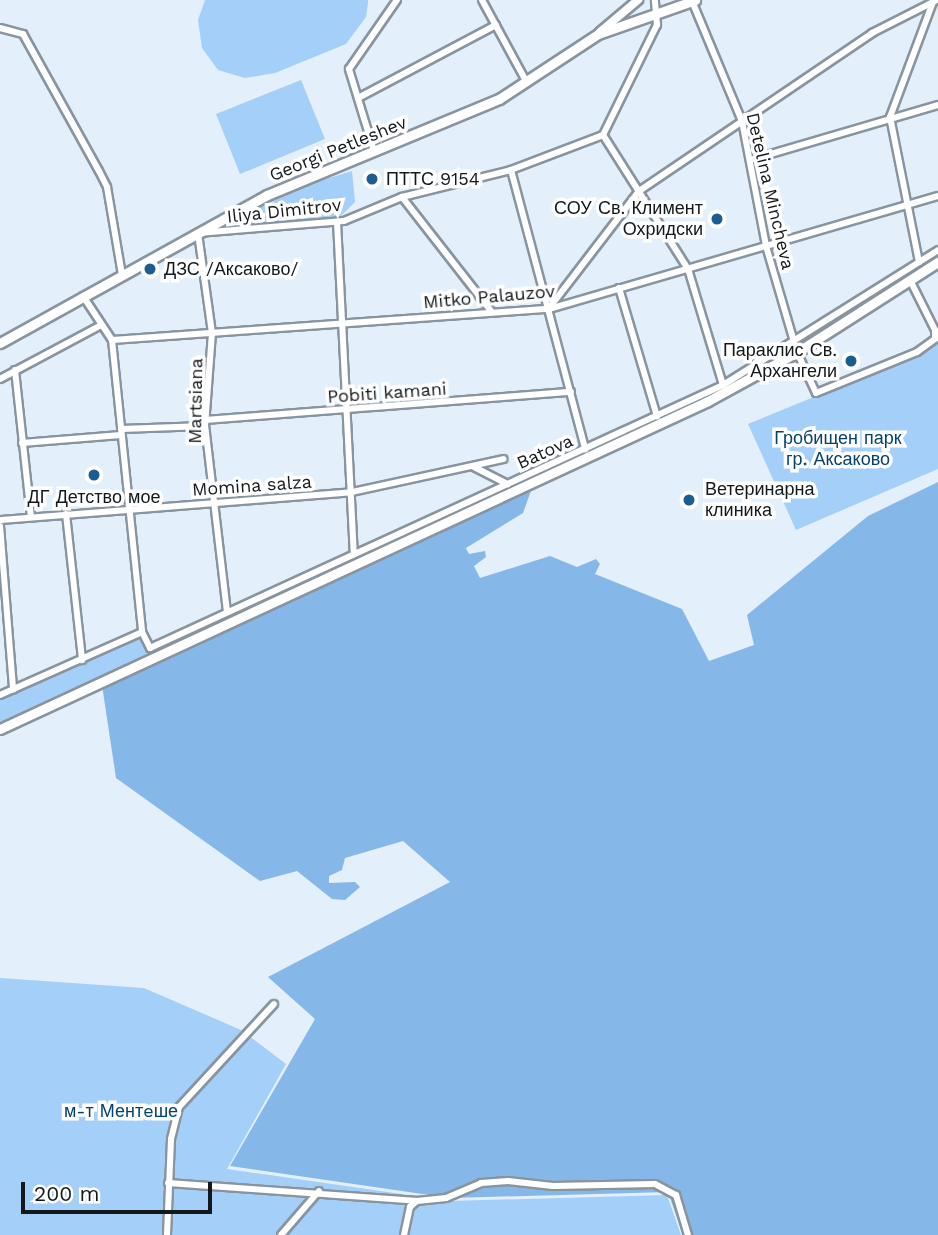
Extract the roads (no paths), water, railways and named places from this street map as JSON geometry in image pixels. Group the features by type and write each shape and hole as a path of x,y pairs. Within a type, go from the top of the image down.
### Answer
{"main road":[{"name":"Georgi Petleshev","path":"0,343 299,180 465,115 527,83 598,34 694,0"},
{"path":"0,729 708,401 938,262"}],"street":[{"path":"374,151 351,64 397,0"},
{"path":"482,0 527,83"},
{"path":"598,34 638,0"},
{"path":"655,0 658,13 603,135 688,269 723,385"},
{"name":"Detelina Mincheva","path":"694,0 742,121 766,246 796,347 816,393 929,344 937,335 909,280"},
{"path":"549,309 639,191 872,33 934,1"},
{"path":"919,262 890,117 934,1"},
{"path":"358,98 496,25"},
{"path":"0,28 23,34 107,187 122,275"},
{"path":"750,160 938,105"},
{"name":"Iliya Dimitrov","path":"198,233 337,222 401,197 511,170 603,135"},
{"path":"511,170 585,449"},
{"name":"Mitko Palauzov","path":"112,340 549,309 938,196"},
{"path":"401,197 492,312"},
{"path":"337,222 354,553"},
{"name":"Martsiana","path":"198,233 212,333 205,423 227,612"},
{"name":"Batova","path":"142,632 147,647 723,385 796,347 938,250"},
{"path":"619,288 657,416"},
{"path":"0,695 142,632 112,340 83,296"},
{"path":"0,379 101,325"},
{"path":"15,370 31,517"},
{"name":"Pobiti kamani","path":"121,432 571,392"},
{"path":"22,443 121,432"},
{"name":"Momina salza","path":"0,520 352,492 503,459"},
{"path":"474,467 508,484"},
{"path":"66,514 82,660"},
{"path":"0,526 13,690"},
{"path":"167,1235 168,1183 179,1107 275,1004"},
{"path":"168,1183 319,1191 417,1200 446,1198 481,1183 508,1181 553,1186 655,1184 676,1195 688,1235"},
{"path":"281,1235 319,1191"},
{"path":"404,1235 410,1207 417,1200"}],"place":[{"name":"ПТТС 9154","path":"372,179"},
{"name":"СОУ Св. Климент Охридски","path":"717,219"},
{"name":"ДЗС /Аксаково/","path":"150,269"},
{"name":"Параклис Св. Архангели","path":"851,361"},
{"name":"ДГ Детство мое","path":"94,475"},
{"name":"Ветеринарна клиника","path":"689,500"}],"park label":[{"name":"Гробищен парк гр. Аксаково","path":"838,450"},
{"name":"м-т Ментeше","path":"121,1111"}]}
